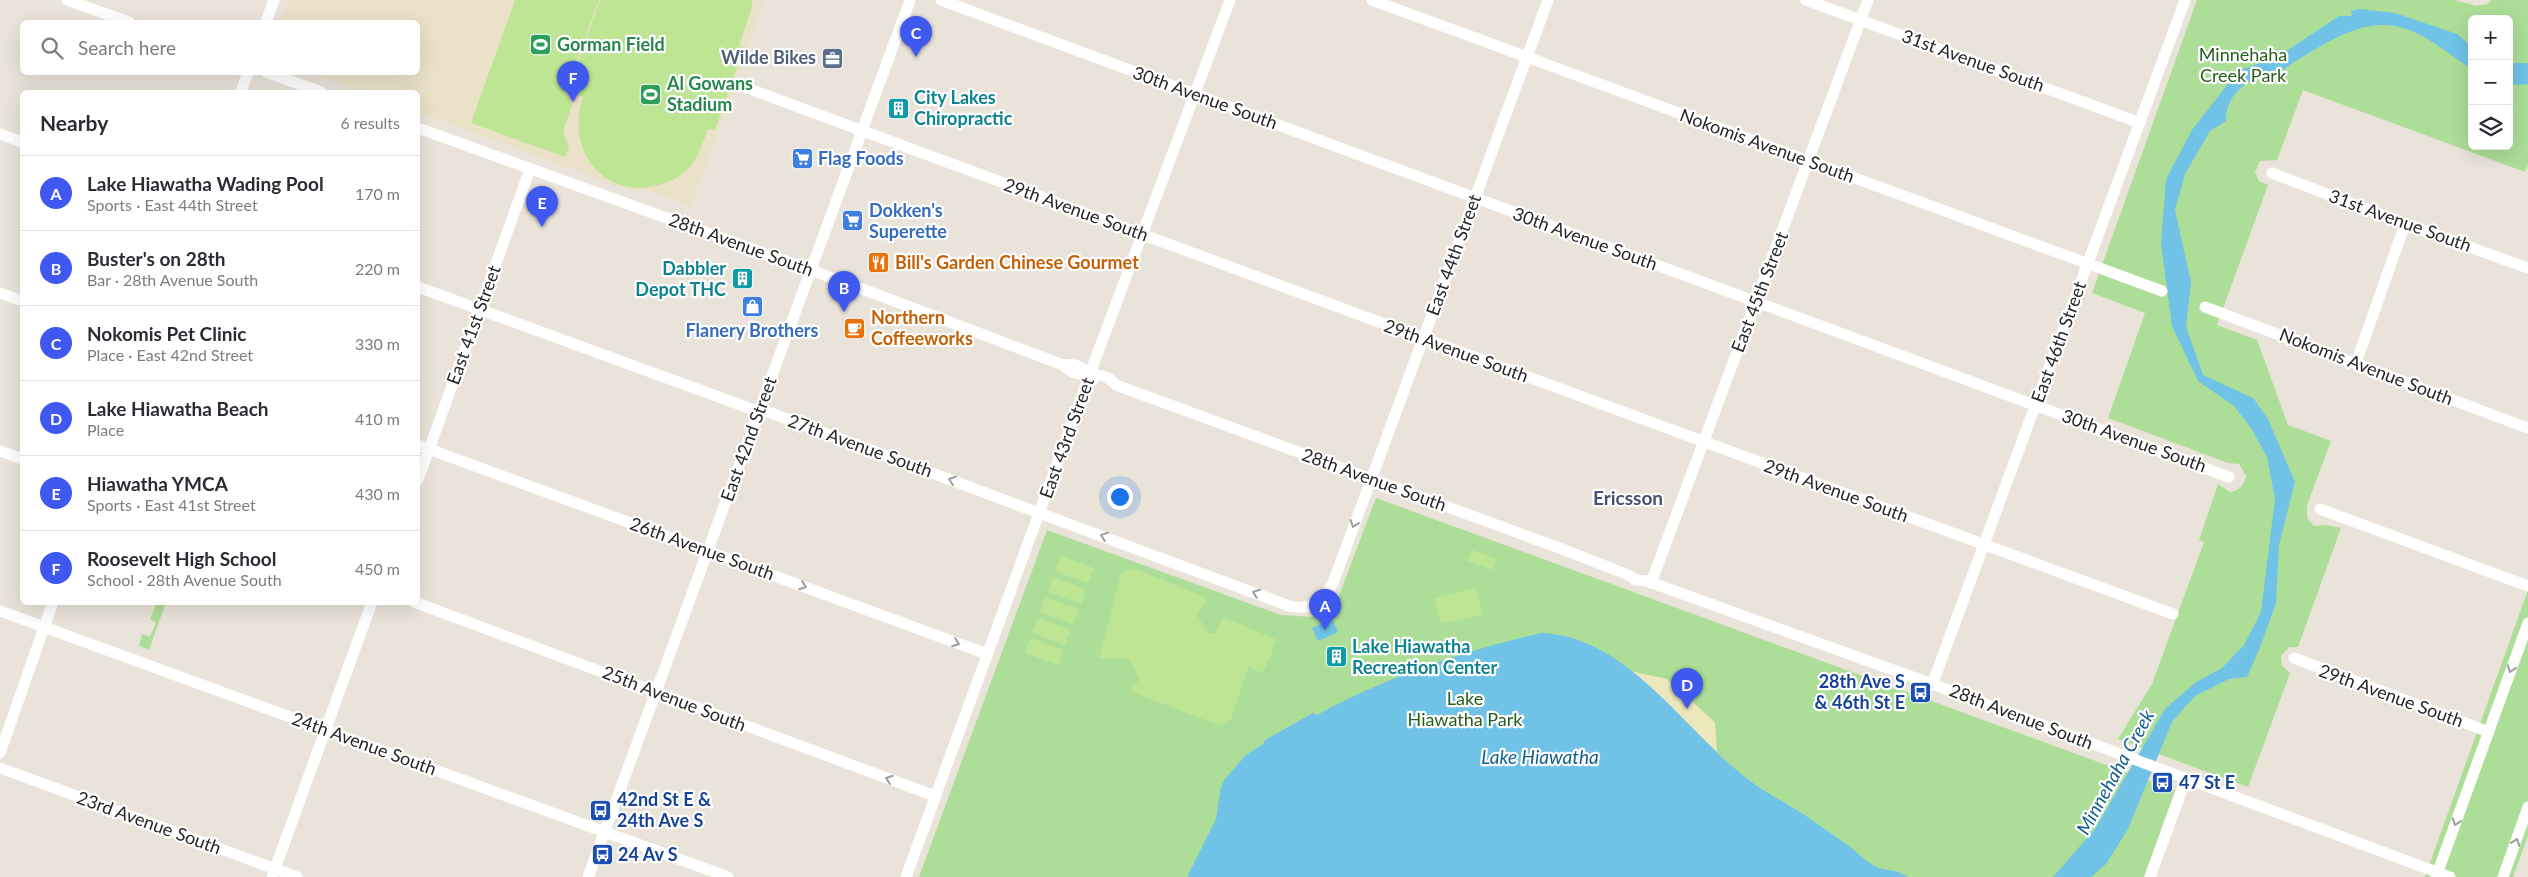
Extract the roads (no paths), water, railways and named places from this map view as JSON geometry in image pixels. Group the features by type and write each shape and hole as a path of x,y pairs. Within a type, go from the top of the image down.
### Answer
{"street":[{"path":"67,0 123,20"},
{"path":"267,20 274,0"},
{"name":"East 42nd Street","path":"588,877 910,0"},
{"name":"30th Avenue South","path":"941,0 2229,477"},
{"name":"East 43rd Street","path":"906,877 1230,0"},
{"name":"Nokomis Avenue South","path":"1372,0 2162,291"},
{"name":"East 44th Street","path":"1302,608 1317,604 1327,595 1548,0"},
{"name":"31st Avenue South","path":"1806,0 2140,123"},
{"name":"East 45th Street","path":"1649,582 1704,442 1868,0"},
{"name":"East 46th Street","path":"1932,684 2185,0"},
{"path":"242,90 247,75"},
{"path":"274,75 316,90"},
{"name":"29th Avenue South","path":"739,85 1423,339 2173,614"},
{"name":"28th Avenue South","path":"420,129 812,271 1063,365 1072,364 1086,369 1094,380 1109,386 1116,385 1631,576 1642,576 1649,582 1932,684 2437,875 2450,877"},
{"path":"0,134 20,141"},
{"name":"East 41st Street","path":"420,467 423,447 480,309 530,169"},
{"name":"31st Avenue South","path":"2272,173 2405,224 2528,268"},
{"path":"2356,363 2405,224"},
{"name":"27th Avenue South","path":"420,287 1040,512 1289,606 1302,608"},
{"path":"0,293 20,300"},
{"name":"Nokomis Avenue South","path":"2205,307 2528,428"},
{"name":"26th Avenue South","path":"423,447 987,654"},
{"path":"0,451 20,458"},
{"path":"2320,510 2528,586"},
{"name":"25th Avenue South","path":"420,604 935,796"},
{"path":"0,752 52,605"},
{"path":"274,873 371,605"},
{"name":"24th Avenue South","path":"0,611 728,877"},
{"path":"2437,875 2528,624"},
{"name":"29th Avenue South","path":"2294,658 2489,732"},
{"name":"23rd Avenue South","path":"0,768 274,873 297,877"},
{"path":"2150,877 2186,779"},
{"path":"2503,877 2528,806"}],"water":[{"name":"Minnehaha Creek","path":"2359,9 2395,13 2457,34 2468,44 2468,66 2431,41 2397,26 2373,26 2349,32 2315,49 2280,72 2255,79 2244,85 2230,101 2226,121 2210,131 2185,174 2175,210 2191,282 2186,327 2203,375 2253,398 2268,419 2295,482 2279,545 2276,603 2247,677 2229,679 2195,696 2172,722 2128,829 2106,864 2091,877 2053,877 2095,829 2165,709 2196,682 2222,668 2244,645 2261,612 2275,499 2267,457 2251,428 2234,406 2198,381 2172,326 2161,244 2166,179 2192,130 2238,71 2279,56 2339,16 2352,16 2351,11"},
{"path":"2513,63 2528,63 2528,84 2514,85"},
{"path":"1332,618 1338,632 1318,641 1312,628"},
{"name":"Lake Hiawatha","path":"1542,633 1574,639 1604,652 1632,671 1658,693 1707,743 1757,786 1806,816 1873,865 1908,877 1187,877 1216,819 1221,787 1225,779 1246,755 1263,744 1265,740 1313,713 1317,715 1343,701 1426,666 1455,656"}],"place":[{"name":"Gorman Field","path":"541,45"},
{"name":"Nokomis Pet Clinic","path":"916,57"},
{"name":"Wilde Bikes","path":"832,58"},
{"name":"Al Gowans Stadium","path":"651,94"},
{"name":"Roosevelt High School","path":"573,102"},
{"name":"City Lakes Chiropractic","path":"898,108"},
{"name":"Flag Foods","path":"802,159"},
{"name":"Dokken's Superette","path":"853,221"},
{"name":"Hiawatha YMCA","path":"542,227"},
{"name":"Bill's Garden Chinese Gourmet","path":"879,263"},
{"name":"Dabbler Depot THC","path":"742,279"},
{"name":"Flanery Brothers","path":"752,306"},
{"name":"Buster's on 28th","path":"844,312"},
{"name":"Northern Coffeeworks","path":"855,328"},
{"name":"Lake Hiawatha Wading Pool","path":"1325,630"},
{"name":"Lake Hiawatha Recreation Center","path":"1336,657"},
{"name":"28th Ave S & 46th St E","path":"1921,692"},
{"name":"Lake Hiawatha Beach","path":"1687,709"},
{"name":"47 St E","path":"2163,783"},
{"name":"42nd St E & 24th Ave S","path":"601,810"},
{"name":"24 Av S","path":"602,855"}],"district":[{"name":"Ericsson","path":"1628,498"}],"park label":[{"name":"Minnehaha Creek Park","path":"2243,65"},
{"name":"Lake Hiawatha Park","path":"1465,710"}]}
